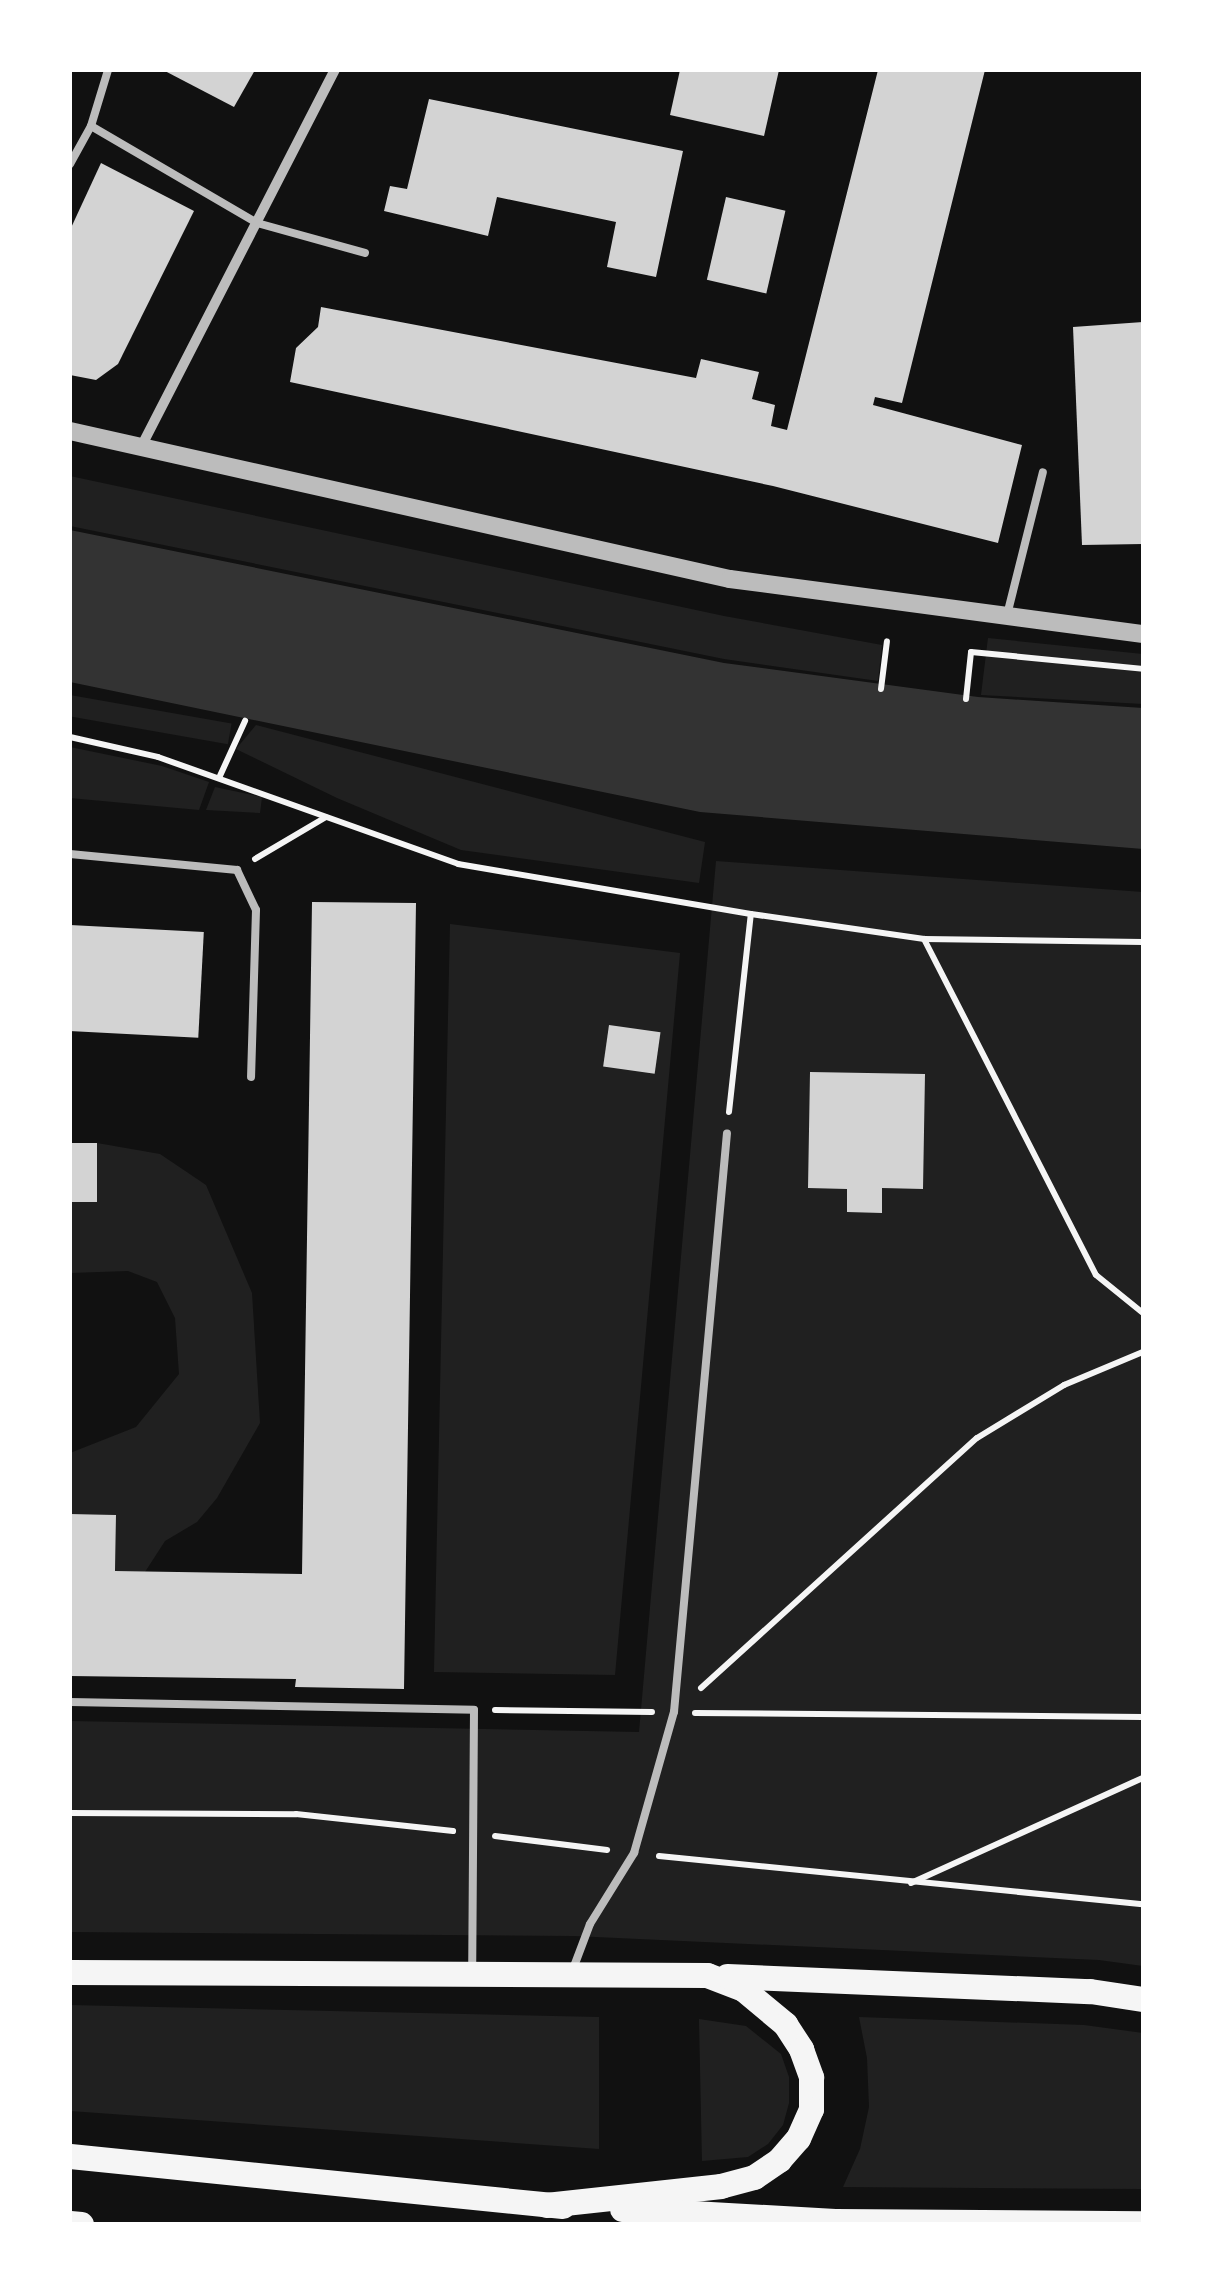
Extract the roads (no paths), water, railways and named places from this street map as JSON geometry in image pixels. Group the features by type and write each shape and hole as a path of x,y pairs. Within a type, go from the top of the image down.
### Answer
{"main road":[{"path":"70,1972 707,1975 1090,1991 1143,1999"},
{"path":"546,2205 721,2186 754,2177 779,2160 798,2138 811,2109 811,2077 801,2049 765,2003 707,1975"},
{"path":"70,2156 546,2205 835,2221 1143,2223"},
{"path":"70,2223 81,2224"}],"street":[{"path":"141,448 335,70"},
{"path":"70,431 730,579 1006,619 1143,634"}],"lane":[{"path":"70,164 91,126 108,70"},
{"path":"91,126 257,223 365,253"},
{"path":"1006,619 1043,472"},
{"path":"70,854 237,870 256,910 251,1077"},
{"path":"571,1975 584,1936 634,1853 674,1712 727,1133"},
{"path":"70,1702 474,1710 472,1974"}]}
